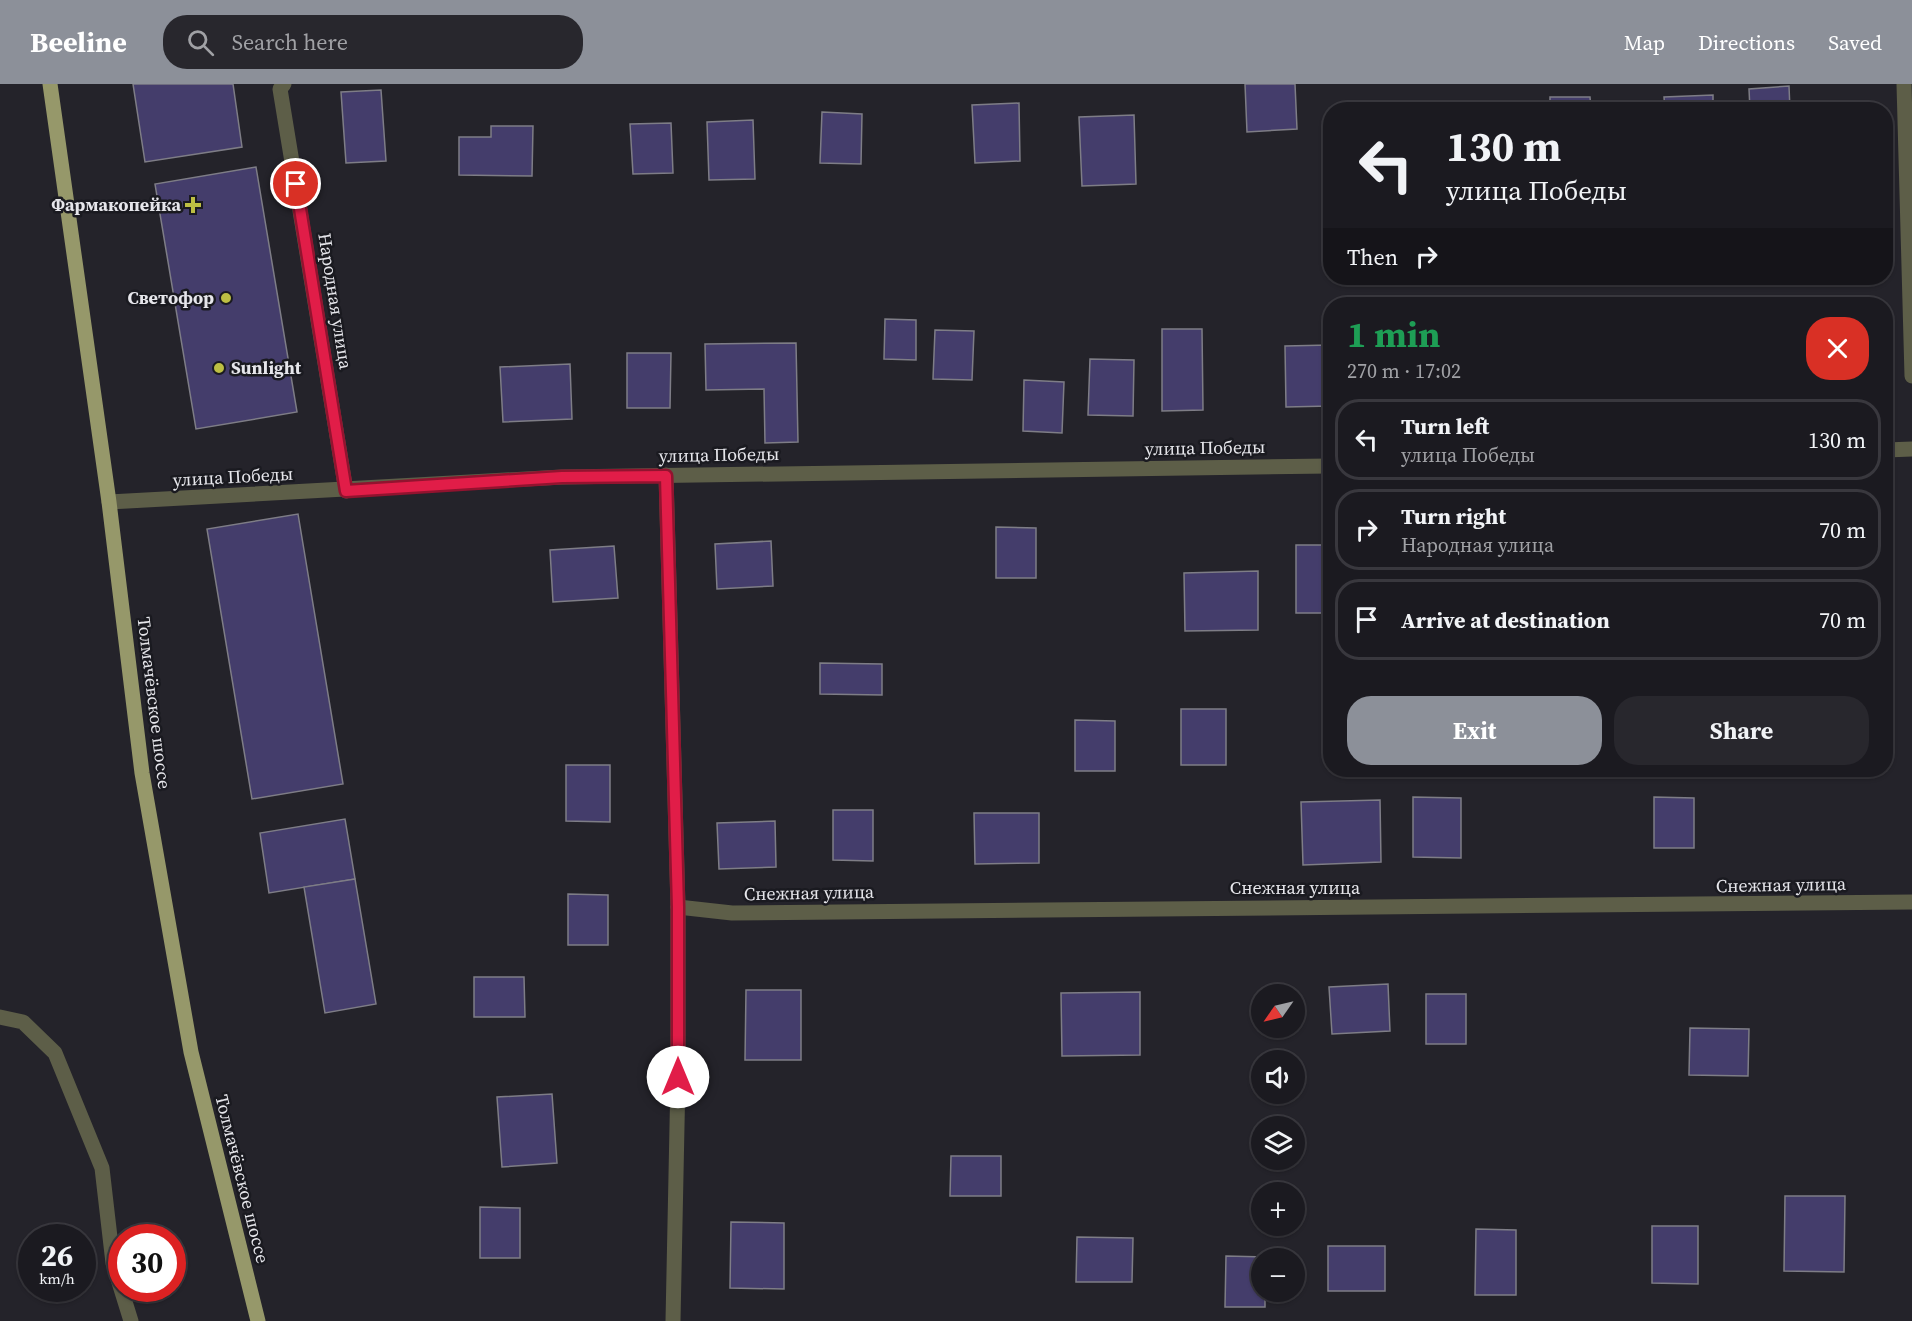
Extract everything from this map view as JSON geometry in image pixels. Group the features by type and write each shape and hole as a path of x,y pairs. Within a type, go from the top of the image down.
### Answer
{"main road":[{"name":"Толмачёвское шоссе","path":"50,84 108,502 142,773 191,1052 258,1321"}],"street":[{"name":"Народная улица","path":"284,84 280,89 346,491"},
{"path":"1904,84 1912,376"},
{"path":"1893,450 1912,449"},
{"name":"улица Победы","path":"108,502 346,491 562,477 1323,466"},
{"path":"666,476 678,907 673,1321"},
{"name":"Снежная улица","path":"678,907 732,913 1912,902"},
{"path":"0,1017 23,1022 56,1053 102,1168 113,1263 131,1321"}],"building":[{"path":"133,84 233,84 242,147 145,162"},
{"path":"1245,84 1295,84 1297,129 1247,132"},
{"path":"1789,86 1790,102 1750,102 1749,89"},
{"path":"381,90 386,161 346,163 341,92"},
{"path":"1713,95 1713,102 1664,102 1664,97"},
{"path":"1550,97 1590,97 1590,102 1550,102"},
{"path":"1019,103 1020,161 975,163 972,105"},
{"path":"822,112 862,114 861,164 820,163"},
{"path":"1134,115 1136,184 1082,186 1079,117"},
{"path":"753,120 755,179 709,180 707,122"},
{"path":"671,123 673,173 633,174 630,124"},
{"path":"491,126 533,126 532,176 459,175 459,137 491,137"},
{"name":"Светофор","path":"256,167 297,412 196,429 155,184"},
{"path":"885,319 916,320 916,360 884,359"},
{"path":"1162,329 1202,329 1203,410 1162,411"},
{"path":"935,330 974,331 972,380 933,379"},
{"path":"796,343 798,442 765,443 764,389 706,390 705,344"},
{"path":"1323,345 1323,406 1286,407 1285,346"},
{"path":"627,353 671,353 670,408 627,408"},
{"path":"1090,359 1134,360 1133,416 1088,415"},
{"path":"570,364 572,419 503,422 500,367"},
{"path":"1024,380 1064,382 1062,433 1023,431"},
{"path":"298,514 343,784 252,799 207,529"},
{"path":"996,527 1036,528 1036,578 996,578"},
{"path":"771,541 773,586 717,589 715,544"},
{"path":"1296,545 1323,545 1323,613 1296,613"},
{"path":"614,546 618,598 553,602 550,550"},
{"path":"1258,571 1258,630 1185,631 1184,573"},
{"path":"820,663 882,664 882,695 820,694"},
{"path":"1181,709 1226,709 1226,765 1181,765"},
{"path":"1075,720 1115,721 1115,771 1075,771"},
{"path":"566,765 610,765 610,822 566,821"},
{"path":"1413,797 1461,798 1461,858 1413,857"},
{"path":"1654,797 1694,798 1694,848 1654,848"},
{"path":"1380,800 1381,862 1303,865 1301,802"},
{"path":"833,810 873,810 873,861 833,860"},
{"path":"974,813 1039,813 1039,863 975,864"},
{"path":"345,819 355,879 269,893 260,833"},
{"path":"775,821 776,867 719,869 717,823"},
{"path":"355,879 376,1004 325,1013 304,887"},
{"path":"568,894 608,895 608,945 568,945"},
{"path":"474,977 524,977 525,1017 474,1017"},
{"path":"1388,984 1390,1031 1332,1034 1329,987"},
{"path":"746,990 801,990 801,1060 745,1060"},
{"path":"1140,992 1140,1055 1062,1056 1061,993"},
{"path":"1426,994 1466,994 1466,1044 1426,1044"},
{"path":"1690,1028 1749,1029 1748,1076 1689,1075"},
{"path":"552,1094 557,1163 502,1167 497,1097"},
{"path":"951,1156 1001,1156 1001,1196 950,1196"},
{"path":"1785,1196 1845,1196 1844,1272 1784,1271"},
{"path":"480,1207 520,1208 520,1258 480,1258"},
{"path":"731,1222 784,1223 784,1289 730,1288"},
{"path":"1652,1226 1698,1226 1698,1284 1652,1283"},
{"path":"1476,1229 1516,1230 1516,1295 1475,1295"},
{"path":"1077,1237 1133,1238 1132,1282 1076,1282"},
{"path":"1328,1246 1385,1246 1385,1291 1328,1291"},
{"path":"1226,1256 1251,1257 1251,1302 1265,1302 1265,1307 1225,1307"}],"place":[{"name":"Фармакопейка","path":"193,205"},
{"name":"Светофор","path":"226,298"},
{"name":"Sunlight","path":"219,368"}],"route":[{"path":"296,184 346,491 562,477 666,476 678,907 678,1077"}]}
